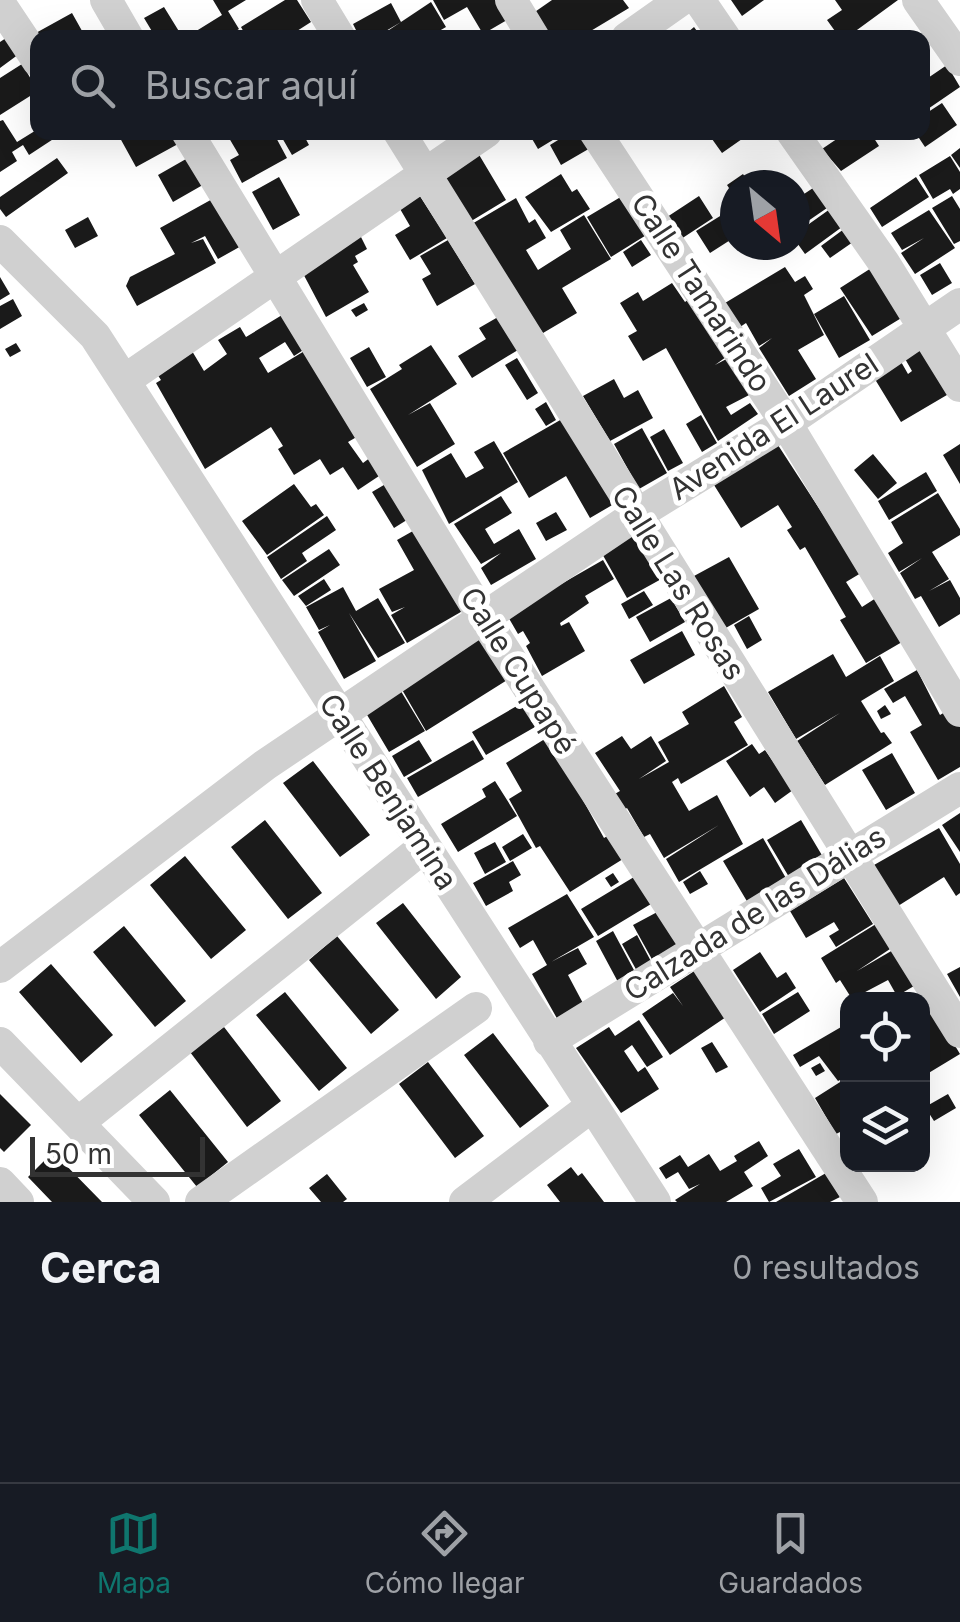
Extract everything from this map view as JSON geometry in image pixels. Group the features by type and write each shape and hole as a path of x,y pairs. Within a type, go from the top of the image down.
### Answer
{"street":[{"path":"106,0 123,30"},
{"path":"317,0 335,30"},
{"path":"511,0 529,30"},
{"path":"638,30 681,0"},
{"path":"699,0 720,30"},
{"path":"918,0 960,60"},
{"path":"0,4 30,49"},
{"name":"Calle Cupapé","path":"191,140 484,619 862,1202"},
{"name":"Calle Las Rosas","path":"404,140 960,1032"},
{"path":"125,380 474,140"},
{"name":"Calle Tamarindo","path":"600,140 786,423 960,711"},
{"path":"798,140 884,263 960,386"},
{"name":"Calle Benjamina","path":"0,241 95,336 125,380 655,1202"},
{"name":"Avenida El Laurel","path":"0,967 338,714 636,515 786,423 960,304"},
{"name":"Calzada de las Dálias","path":"549,1041 960,788"},
{"path":"78,1124 424,848"},
{"path":"201,1202 476,1008"},
{"path":"0,1043 154,1202"},
{"path":"464,1202 592,1106"},
{"path":"0,1183 18,1202"}],"building":[{"path":"213,0 246,0 228,11 237,30 198,30 222,15"},
{"path":"285,0 297,0 311,22 298,30 241,27"},
{"path":"433,0 503,0 512,17 490,30 481,30 467,7 444,20"},
{"path":"552,0 623,0 629,8 592,30 539,30 529,16"},
{"path":"731,0 764,0 742,16"},
{"path":"835,0 898,0 857,30 834,30 827,20 842,10"},
{"path":"431,2 446,27 441,30 389,30"},
{"path":"391,3 401,22 388,30 356,30 353,24"},
{"path":"164,7 178,30 151,30 144,18"},
{"path":"72,13 82,30 41,30"},
{"path":"6,38 19,54 0,68 0,42"},
{"path":"22,64 30,78 30,96 0,115 0,78"},
{"path":"947,65 960,87 930,108 930,77"},
{"path":"942,103 957,125 925,147 920,140 930,140 930,111"},
{"path":"0,121 17,142 30,134 30,140 52,140 29,155 23,145 12,152 17,161 0,172"},
{"path":"121,140 176,140 178,144 136,167"},
{"path":"230,140 277,140 287,158 242,183 230,160 239,155"},
{"path":"283,140 306,140 309,145 292,155"},
{"path":"533,140 553,140 538,149"},
{"path":"558,140 588,140 592,147 561,165 550,145"},
{"path":"713,140 741,140 722,153"},
{"path":"835,140 875,140 879,146 841,171 822,149"},
{"path":"960,148 960,168 951,155"},
{"path":"478,153 506,200 468,223 440,177"},
{"path":"193,155 208,182 173,202 158,175"},
{"path":"950,156 960,172 960,189 953,194 950,189 933,199 919,175"},
{"path":"57,158 68,173 6,217 0,209 0,197"},
{"path":"561,174 572,192 577,189 590,209 551,232 525,197"},
{"path":"279,177 300,215 273,230 252,192"},
{"path":"916,177 929,197 882,227 870,208"},
{"path":"813,188 827,208 810,220"},
{"path":"416,190 447,238 410,260 395,235 410,226 396,202"},
{"path":"624,195 648,234 611,257 587,217"},
{"path":"699,196 713,218 678,241 664,219"},
{"path":"952,196 960,209 960,241 954,244 932,208"},
{"path":"216,197 243,245 218,259 205,236 191,243 203,239 216,263 137,306 126,286 130,277 175,254 160,228"},
{"path":"516,198 529,223 535,219 546,238 526,250 538,270 571,249 560,230 584,215 611,259 562,288 577,313 543,333 465,228"},
{"path":"830,209 842,227 810,250 810,223"},
{"path":"929,210 955,248 915,274 901,253 924,238 902,250 891,233"},
{"path":"720,216 720,247 710,253 696,231"},
{"path":"88,217 98,236 75,248 65,230"},
{"path":"844,229 853,242 830,258 821,246"},
{"path":"358,231 367,249 355,256 358,262 353,265 369,292 326,317 298,264"},
{"path":"448,240 475,284 437,306 422,279 431,274 420,256"},
{"path":"641,240 651,255 632,267 623,252"},
{"path":"940,263 952,283 932,295 920,275"},
{"path":"876,265 903,317 872,336 840,288"},
{"path":"785,267 795,282 805,276 813,289 804,295 824,335 798,350 816,379 789,396 759,348 772,338 759,346 746,323 740,327 725,303"},
{"path":"0,277 10,294 0,300"},
{"path":"672,283 685,302 689,299 726,357 715,365 732,356 753,393 726,407 731,415 750,403 758,414 718,441 666,348 643,361 628,336 637,331 620,303 638,292 643,301"},
{"path":"844,296 870,340 839,358 814,314"},
{"path":"13,299 22,316 0,329 0,306"},
{"path":"364,303 368,310 356,317 351,310"},
{"path":"287,312 308,347 294,356 285,342 259,358 268,373 311,347 360,435 348,442 363,463 371,457 382,474 358,490 343,467 330,475 320,459 294,475 278,449 283,446 271,427 205,469 156,383 161,380 157,374 189,346 204,371 227,354 218,340 240,327 246,337"},
{"path":"498,317 518,350 472,378 458,356 486,339 479,328"},
{"path":"16,343 21,351 10,357 5,349"},
{"path":"431,345 457,384 408,415 430,403 455,444 417,467 370,389"},
{"path":"925,345 952,392 901,422 873,376 900,360 908,374 912,371 904,357"},
{"path":"369,347 386,377 367,387 350,358"},
{"path":"517,358 538,393 527,400 505,365"},
{"path":"614,379 624,398 638,390 653,418 610,441 583,396"},
{"path":"546,402 556,420 546,426 535,409"},
{"path":"701,415 717,443 702,452 686,424"},
{"path":"562,419 614,504 590,518 566,476 529,498 503,453"},
{"path":"642,428 667,473 639,489 614,444"},
{"path":"664,429 683,463 668,471 650,437"},
{"path":"494,441 518,482 449,524 422,470 451,453 466,478 484,468 474,452"},
{"path":"776,442 861,573 846,582 862,607 876,598 902,642 866,663 840,620 846,617 805,547 800,550 787,530 792,527 778,505 741,528 714,485"},
{"path":"960,444 960,484 943,455"},
{"path":"873,454 897,483 878,499 854,470"},
{"path":"926,472 937,491 889,520 878,501"},
{"path":"389,482 410,518 394,528 372,492"},
{"path":"294,484 311,507 316,504 324,515 267,555 242,521"},
{"path":"938,493 960,529 960,535 932,552 949,579 929,591 950,580 960,598 960,614 939,627 921,596 915,599 900,573 922,558 899,572 888,553 903,543 891,522"},
{"path":"501,496 512,513 485,529 494,544 519,529 536,559 491,585 481,568 501,553 481,564 454,524"},
{"path":"556,512 567,530 546,541 536,523"},
{"path":"327,516 336,530 302,553 307,561 281,579 267,557"},
{"path":"420,527 466,609 407,643 391,615 405,607 392,612 379,589 414,570 397,540"},
{"path":"632,531 665,577 627,598 600,550"},
{"path":"329,549 340,565 294,596 282,580"},
{"path":"729,557 759,609 724,629 694,576"},
{"path":"603,560 614,579 585,596 589,603 560,623 561,626 569,622 585,651 542,676 526,646 530,643 523,631 518,634 507,615"},
{"path":"324,579 331,590 306,606 298,596"},
{"path":"343,587 356,611 378,598 405,643 378,658 349,613 376,661 344,679 318,632 330,625 319,630 306,607"},
{"path":"644,591 653,605 629,619 621,604"},
{"path":"671,598 685,622 650,642 636,617"},
{"path":"749,616 762,640 747,649 734,625"},
{"path":"485,629 512,677 426,731 397,681"},
{"path":"682,631 695,655 644,684 630,660"},
{"path":"833,654 846,677 880,656 894,681 861,701 892,743 825,785 797,741 840,713 796,739 768,692"},
{"path":"917,670 940,715 950,709 960,726 960,767 938,780 910,732 922,725 905,696 893,703 884,689"},
{"path":"396,683 425,731 389,752 360,703"},
{"path":"724,686 742,717 734,722 748,745 681,784 678,778 672,782 689,811 717,795 743,844 679,882 666,859 719,825 664,858 650,834 644,837 627,808 622,811 613,795 620,791 595,753 622,736 631,749 651,736 666,761 639,779 669,762 658,742 689,724 682,712"},
{"path":"522,703 535,727 486,755 472,732"},
{"path":"885,705 891,714 881,719 877,711"},
{"path":"548,737 604,838 609,835 623,859 570,892 540,846 536,848 509,799 522,791 506,763"},
{"path":"419,740 432,761 404,777 392,756"},
{"path":"473,740 484,759 418,797 407,778"},
{"path":"752,744 759,754 765,750 793,790 775,803 764,787 750,797 726,761"},
{"path":"892,753 915,793 886,810 862,770"},
{"path":"313,761 370,835 340,857 283,783"},
{"path":"495,781 517,816 458,852 441,824 486,797 482,789"},
{"path":"960,813 960,852 942,825"},
{"path":"265,820 322,893 288,919 231,847"},
{"path":"801,820 823,857 789,877 767,840"},
{"path":"939,828 960,864 960,893 956,896 944,877 898,906 874,865"},
{"path":"523,834 532,848 510,861 502,847"},
{"path":"763,838 787,880 748,903 723,861"},
{"path":"495,842 506,862 485,874 474,853"},
{"path":"185,856 246,930 211,959 150,885"},
{"path":"513,861 521,875 509,882 513,891 486,906 473,883"},
{"path":"700,871 708,884 690,894 683,882"},
{"path":"613,873 619,882 611,887 605,878"},
{"path":"639,874 656,901 598,936 581,909"},
{"path":"844,878 873,924 836,947 829,936 839,930 834,922 806,938 790,911"},
{"path":"567,894 594,937 551,962 578,948 587,964 568,975 585,1007 559,1022 532,974 547,965 533,940 520,948 508,928"},
{"path":"403,903 461,977 436,999 376,923"},
{"path":"661,910 682,947 654,963 633,925"},
{"path":"876,924 890,949 857,971 893,950 914,986 895,992 888,980 865,992 848,992 840,980 836,983 821,958"},
{"path":"124,926 186,1001 155,1027 93,952"},
{"path":"613,931 635,972 618,982 596,941"},
{"path":"637,935 653,965 638,973 622,944"},
{"path":"337,936 399,1010 371,1034 309,960"},
{"path":"760,952 777,978 786,972 796,988 760,1012 733,970"},
{"path":"51,964 113,1035 81,1063 19,992"},
{"path":"960,967 960,997 947,974"},
{"path":"699,968 729,1015 670,1055 642,1014 673,993 683,1006 670,987"},
{"path":"285,992 347,1068 319,1091 256,1015"},
{"path":"798,992 810,1011 774,1034 762,1014"},
{"path":"933,1009 960,1054 930,1072"},
{"path":"639,1020 663,1057 647,1067 632,1045 624,1051 638,1072 645,1067 659,1089 621,1113 576,1048 609,1027 615,1036"},
{"path":"224,1027 281,1101 247,1127 190,1052"},
{"path":"840,1028 840,1080 819,1056 800,1067 793,1055"},
{"path":"493,1033 549,1106 520,1128 464,1055"},
{"path":"712,1042 728,1067 716,1073 701,1048"},
{"path":"428,1062 484,1136 455,1158 399,1084"},
{"path":"820,1063 825,1071 816,1076 811,1068"},
{"path":"840,1082 840,1132 836,1134 815,1098"},
{"path":"170,1090 228,1162 197,1187 139,1115"},
{"path":"0,1094 31,1125 4,1152 0,1148"},
{"path":"948,1094 956,1108 934,1121 930,1104"},
{"path":"759,1141 768,1156 744,1172 753,1186 726,1202 677,1202 700,1184 689,1189 678,1172 666,1179 659,1168 680,1155 688,1167 709,1154 720,1171 737,1161 734,1156"},
{"path":"799,1149 816,1177 769,1202 761,1188 781,1176 773,1164"},
{"path":"53,1152 102,1202 52,1202 28,1177"},
{"path":"571,1167 578,1176 582,1173 604,1202 560,1202 547,1185"},
{"path":"826,1173 840,1197 830,1202 776,1202"},
{"path":"327,1174 347,1199 343,1202 321,1202 309,1188"}]}
